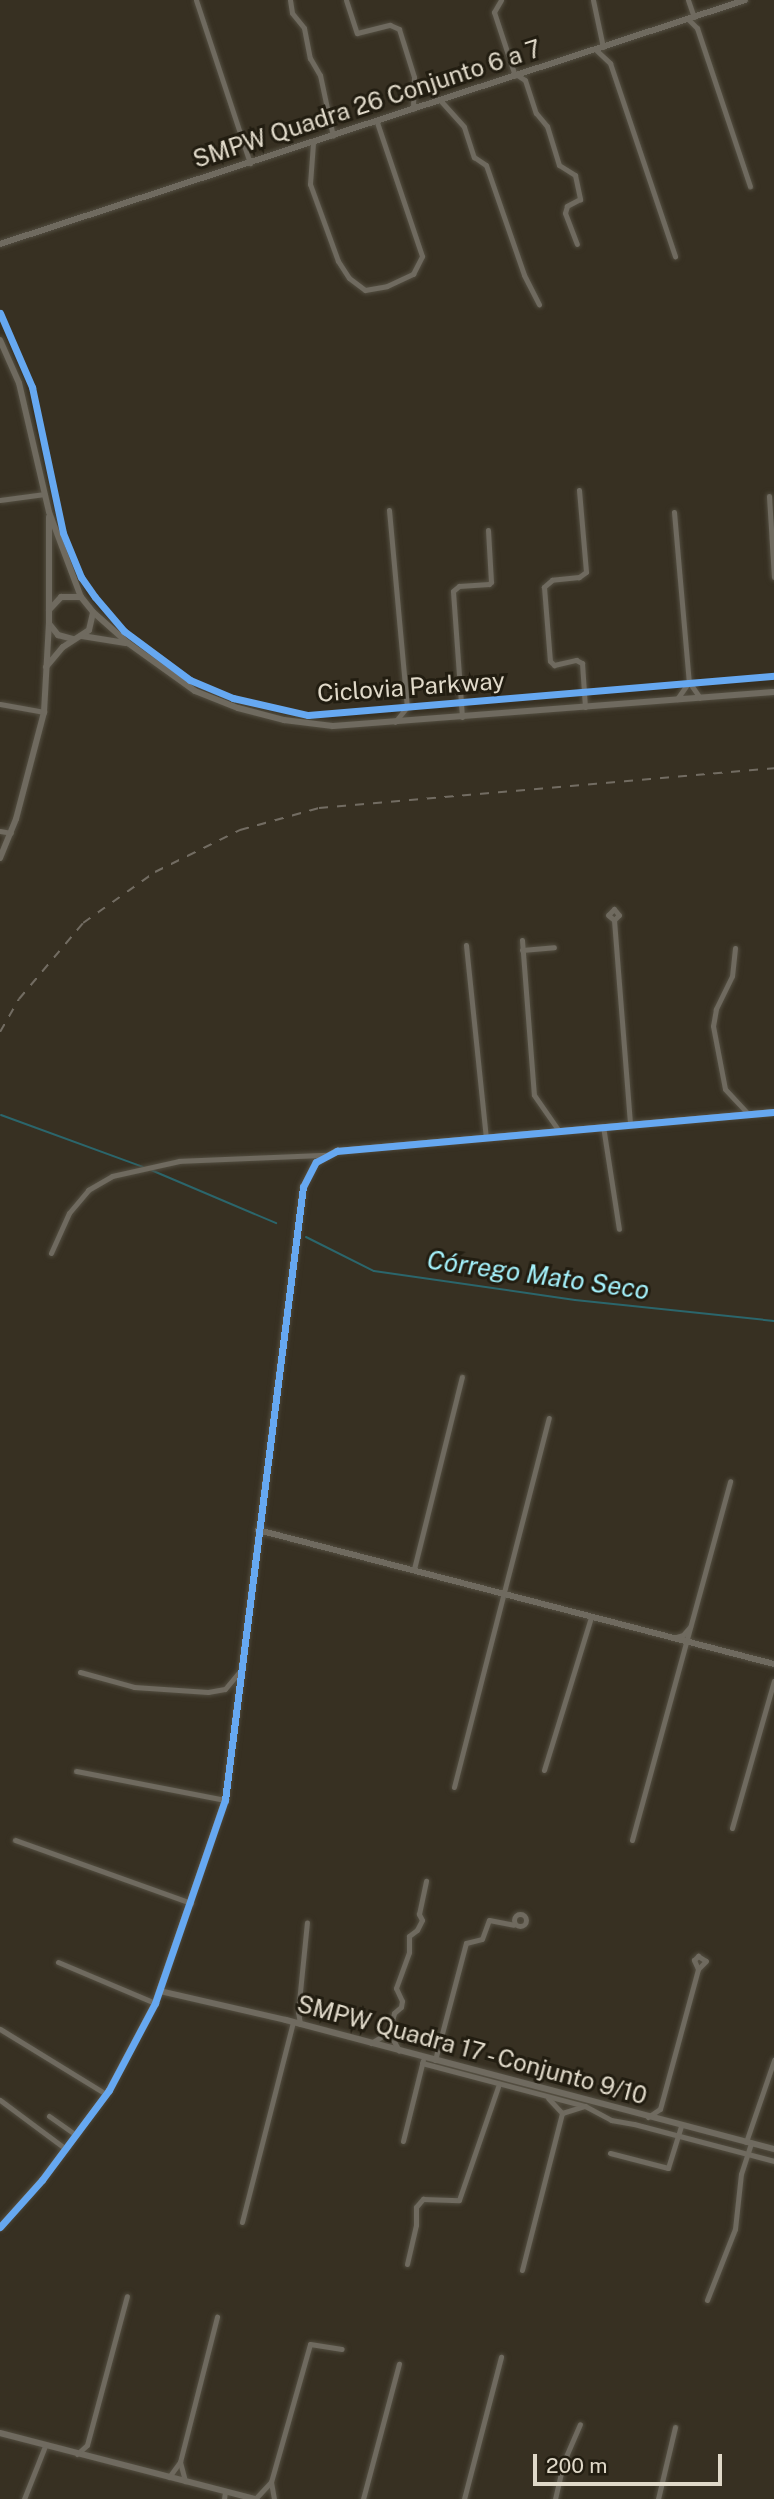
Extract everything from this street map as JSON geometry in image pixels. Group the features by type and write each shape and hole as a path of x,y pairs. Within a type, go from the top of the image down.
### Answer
{"street":[{"path":"196,0 250,163"},
{"path":"290,0 292,13 304,28 310,58 320,75 334,136"},
{"path":"346,0 357,33 390,25 399,29 414,77 413,108"},
{"path":"501,0 494,12 516,75 525,80"},
{"path":"593,0 603,47"},
{"path":"688,0 750,186"},
{"name":"SMPW Quadra 26 Conjunto 6 a 7","path":"0,244 745,0"},
{"path":"694,17 697,28"},
{"path":"595,49 610,63 675,256"},
{"path":"528,71 525,80 536,113 547,126 559,165 575,175 580,199 567,206 565,213 577,244"},
{"path":"440,100 464,127 474,157 486,165 524,275 539,304"},
{"path":"313,143 310,184 338,261 349,278 365,290 387,286 413,274 422,256 377,122"},
{"path":"0,340 19,383 49,512 81,597 93,612 128,643 195,691 238,708 284,720 333,726 774,692"},
{"path":"579,490 586,572 579,577 552,580 544,587 550,661 554,665 576,660 582,663 585,707"},
{"path":"0,500 45,494"},
{"path":"769,496 774,577"},
{"path":"389,510 407,707 422,720"},
{"path":"0,858 10,833 44,712 49,622 49,512"},
{"path":"674,512 689,682 699,698"},
{"path":"462,717 453,591 459,586 491,582 488,530"},
{"path":"48,612 61,597 81,597"},
{"path":"82,636 93,621 93,612"},
{"path":"49,622 58,635 73,639"},
{"path":"45,669 73,639 82,636 128,643"},
{"path":"676,700 689,682"},
{"path":"0,704 44,712"},
{"path":"395,722 407,707"},
{"path":"0,831 10,833"},
{"path":"614,920 630,1124"},
{"path":"522,940 534,1095 559,1131"},
{"path":"466,945 486,1138"},
{"path":"522,950 554,947"},
{"path":"735,948 732,976 716,1009 713,1026 725,1089 748,1114"},
{"path":"51,1253 69,1213 88,1190 112,1176 179,1161 325,1155 337,1151 774,1112"},
{"path":"603,1126 620,1229"},
{"path":"0,2227 66,2149 106,2095 155,2003 225,1800 303,1187 316,1162 325,1155"},
{"path":"414,1569 462,1377"},
{"path":"454,1787 549,1418"},
{"path":"632,1840 730,1481"},
{"path":"258,1530 774,1664"},
{"path":"544,1770 591,1617"},
{"path":"673,1638 682,1635 693,1622"},
{"path":"80,1672 134,1687 208,1692 225,1689 240,1671"},
{"path":"732,1828 774,1681"},
{"path":"225,1689 237,1700"},
{"path":"75,1770 225,1800"},
{"path":"15,1840 191,1903"},
{"path":"399,2051 389,2032 394,2012 401,2007 402,2001 396,1989 409,1952 409,1936 418,1930 422,1920 419,1914 426,1881"},
{"path":"435,2060 466,1943 482,1939 489,1920 514,1924"},
{"path":"242,2222 293,2022 298,2012 307,1922"},
{"path":"58,1962 155,2003"},
{"path":"649,2117 660,2109 698,1969"},
{"name":"SMPW Quadra 17 - Conjunto 9/10","path":"160,1991 293,2022 423,2060 445,2062 500,2081 539,2088 774,2149"},
{"path":"293,2022 298,2012"},
{"path":"0,2029 106,2095"},
{"path":"371,2043 389,2032"},
{"path":"439,2050 445,2062"},
{"path":"403,2141 423,2060 585,2106 611,2120 774,2161"},
{"path":"707,2300 735,2229 741,2174 774,2060"},
{"path":"407,2264 416,2225 415,2207 423,2199 459,2200 500,2081"},
{"path":"539,2088 562,2113"},
{"path":"0,2101 66,2149"},
{"path":"562,2113 592,2102"},
{"path":"660,2109 667,2122"},
{"path":"522,2270 562,2113"},
{"path":"49,2116 76,2135"},
{"path":"610,2153 668,2168 681,2126"},
{"path":"77,2454 87,2445 127,2296"},
{"path":"169,2477 180,2462 217,2317"},
{"path":"0,2433 185,2481 225,2495 256,2499 271,2482 310,2344 342,2349"},
{"path":"464,2499 502,2357"},
{"path":"363,2499 398,2364"},
{"path":"555,2499 564,2461 580,2424"},
{"path":"658,2499 675,2427"},
{"path":"24,2499 45,2445"},
{"path":"87,2445 93,2458"},
{"path":"180,2462 185,2481"},
{"path":"271,2482 274,2499"}],"waterway":[{"name":"Córrego Mato Seco","path":"1,1115 143,1167"},
{"name":"Córrego Mato Seco","path":"151,1170 276,1223"},
{"name":"Córrego Mato Seco","path":"306,1237 374,1271 575,1300 774,1321"}],"railway":[{"path":"0,1032 19,999 83,923 155,872 240,830 319,808 774,768"}],"cycle path":[{"name":"Ciclovia Parkway","path":"0,313 32,387 63,533 81,577 124,631 190,680 233,698 308,715 774,676"},
{"path":"0,2227 42,2180 109,2090 155,2003 225,1800 303,1187 316,1162 337,1151 774,1112"}]}
